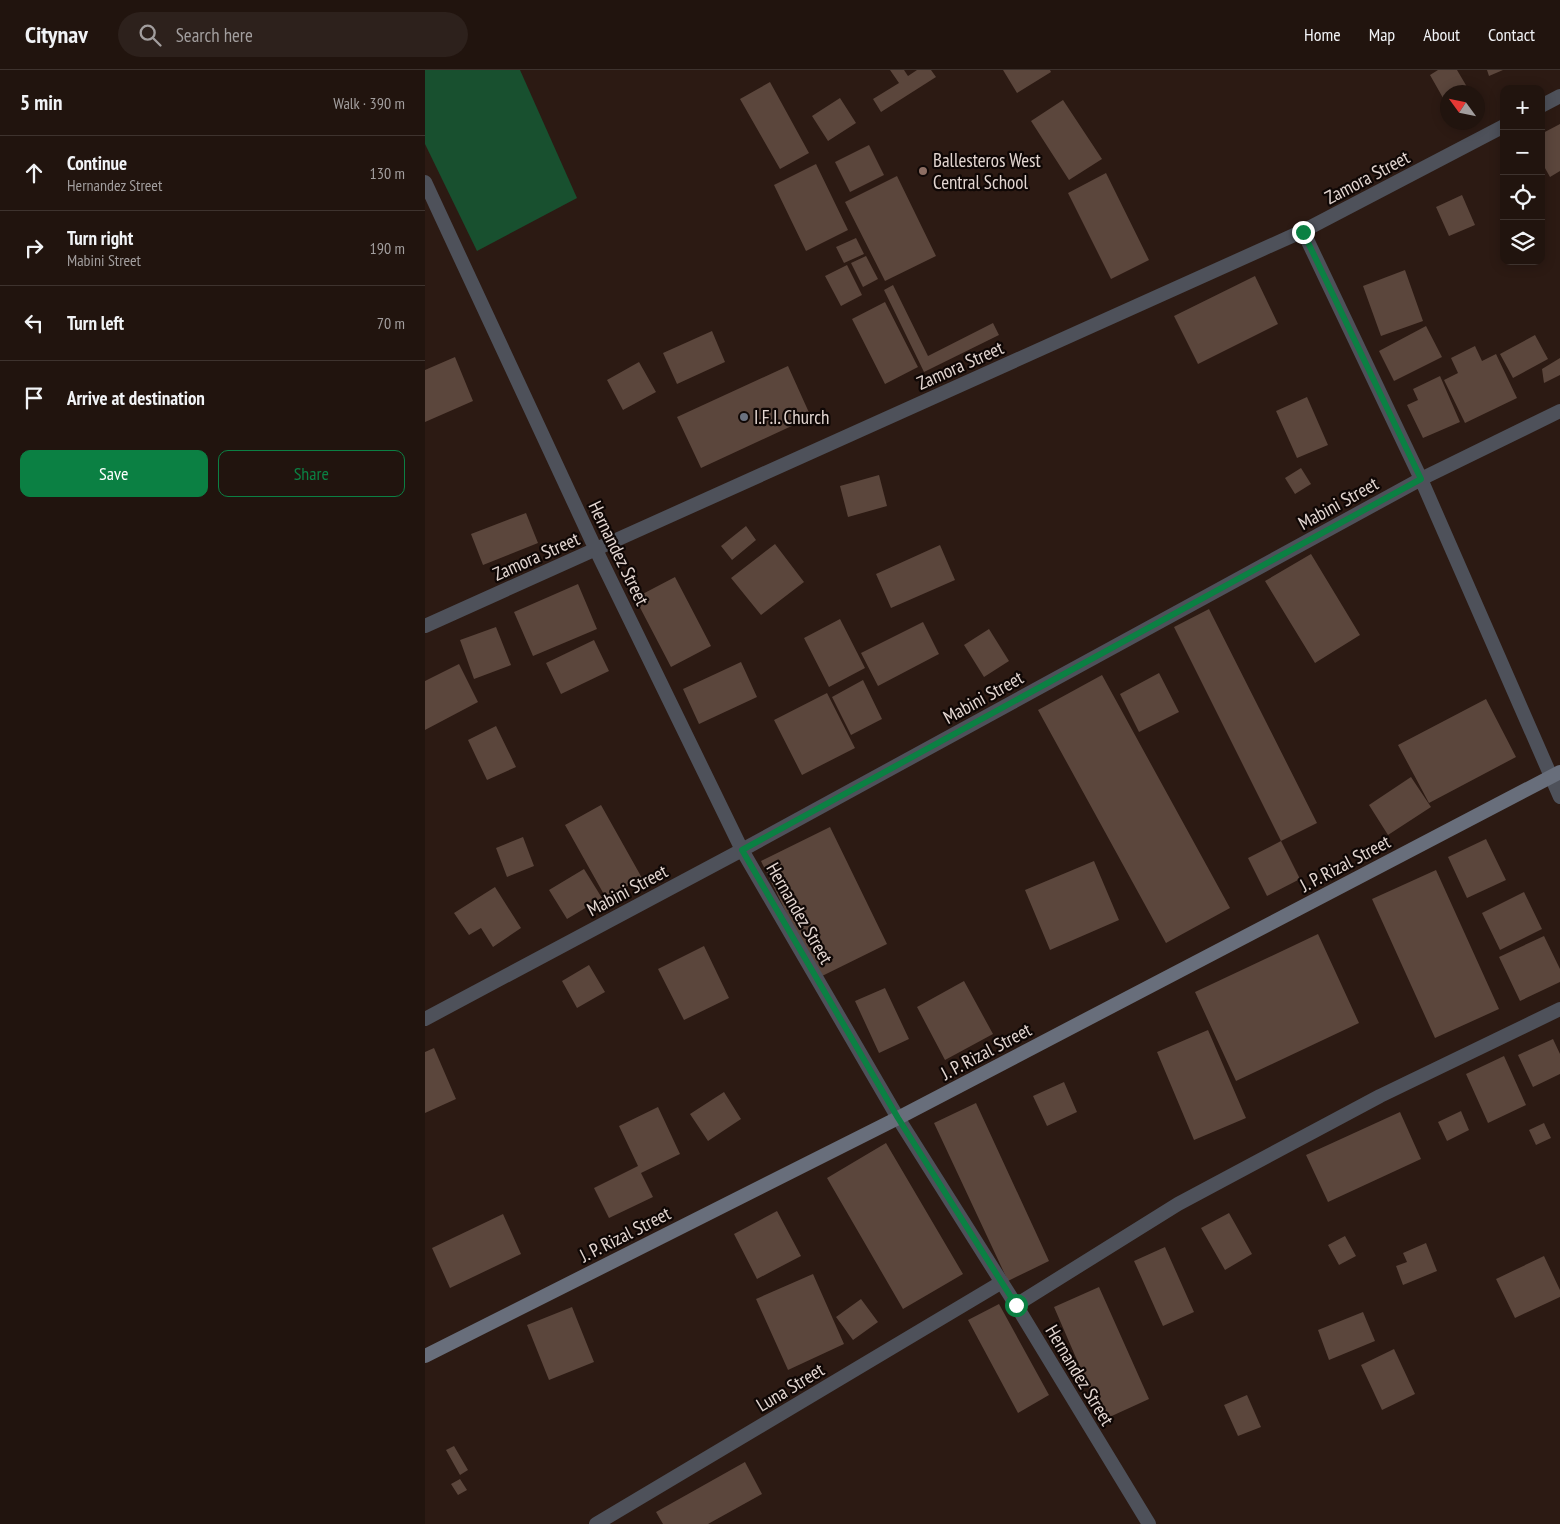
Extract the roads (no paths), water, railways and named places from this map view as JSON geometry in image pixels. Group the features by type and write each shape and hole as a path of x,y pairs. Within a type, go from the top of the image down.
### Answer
{"main road":[{"name":"J. P. Rizal Street","path":"425,1356 898,1118 1555,774"}],"street":[{"path":"1545,104 1560,96"},
{"name":"Zamora Street","path":"425,626 1303,232 1500,128"},
{"name":"Hernandez Street","path":"425,182 596,550 742,850 898,1118 1002,1282 1149,1524"},
{"path":"1303,232 1421,479 1555,774 1560,796"},
{"name":"Mabini Street","path":"425,1018 742,850 1421,479 1560,411"},
{"path":"1016,1305 1178,1204 1380,1096 1560,1009"},
{"name":"Luna Street","path":"596,1524 1002,1282"}],"place":[{"name":"Ballesteros West Central School","path":"923,171"},
{"name":"I.F.I. Church","path":"744,417"}]}
